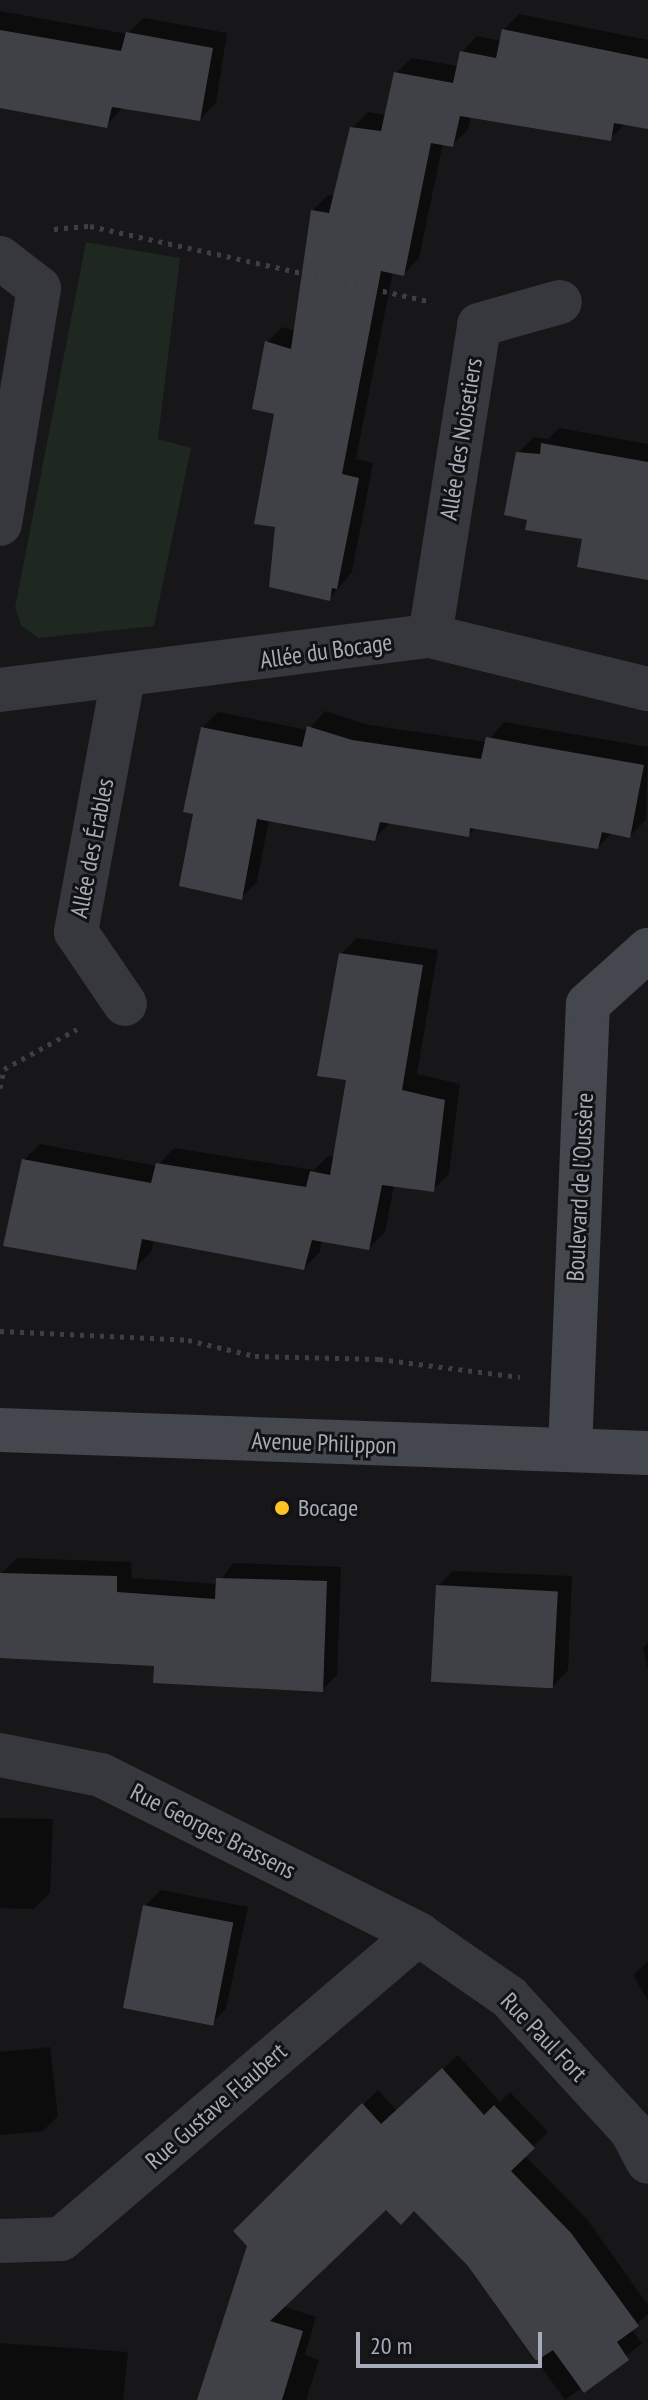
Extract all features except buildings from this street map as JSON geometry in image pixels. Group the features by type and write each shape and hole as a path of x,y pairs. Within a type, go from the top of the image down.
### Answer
{"street":[{"path":"0,258 39,288 0,524"},
{"name":"Allée des Noisetiers","path":"430,636 479,325 560,302"},
{"name":"Allée du Bocage","path":"0,690 123,678 430,636 648,689"},
{"name":"Allée des Érables","path":"123,678 76,932 125,1004"},
{"name":"Boulevard de l'Oussère","path":"570,1450 588,1004 648,950"},
{"name":"Avenue Philippon","path":"0,1430 648,1453"},
{"name":"Rue Georges Brassens","path":"0,1755 101,1775 418,1934"},
{"name":"Rue Paul Fort","path":"418,1934 509,1997 631,2130 648,2162"},
{"name":"Rue Gustave Flaubert","path":"0,2241 61,2239 418,1934"}],"path":[{"path":"45,230 90,226 446,305 479,325"},
{"path":"0,1088 4,1069 125,1004"},
{"path":"0,1331 188,1340 255,1356 379,1359 571,1384"}],"shaded area":[{"path":"86,242 180,258 158,439 191,448 154,626 38,638 21,625 15,608"}],"place":[{"name":"Bocage","path":"282,1508"}]}
